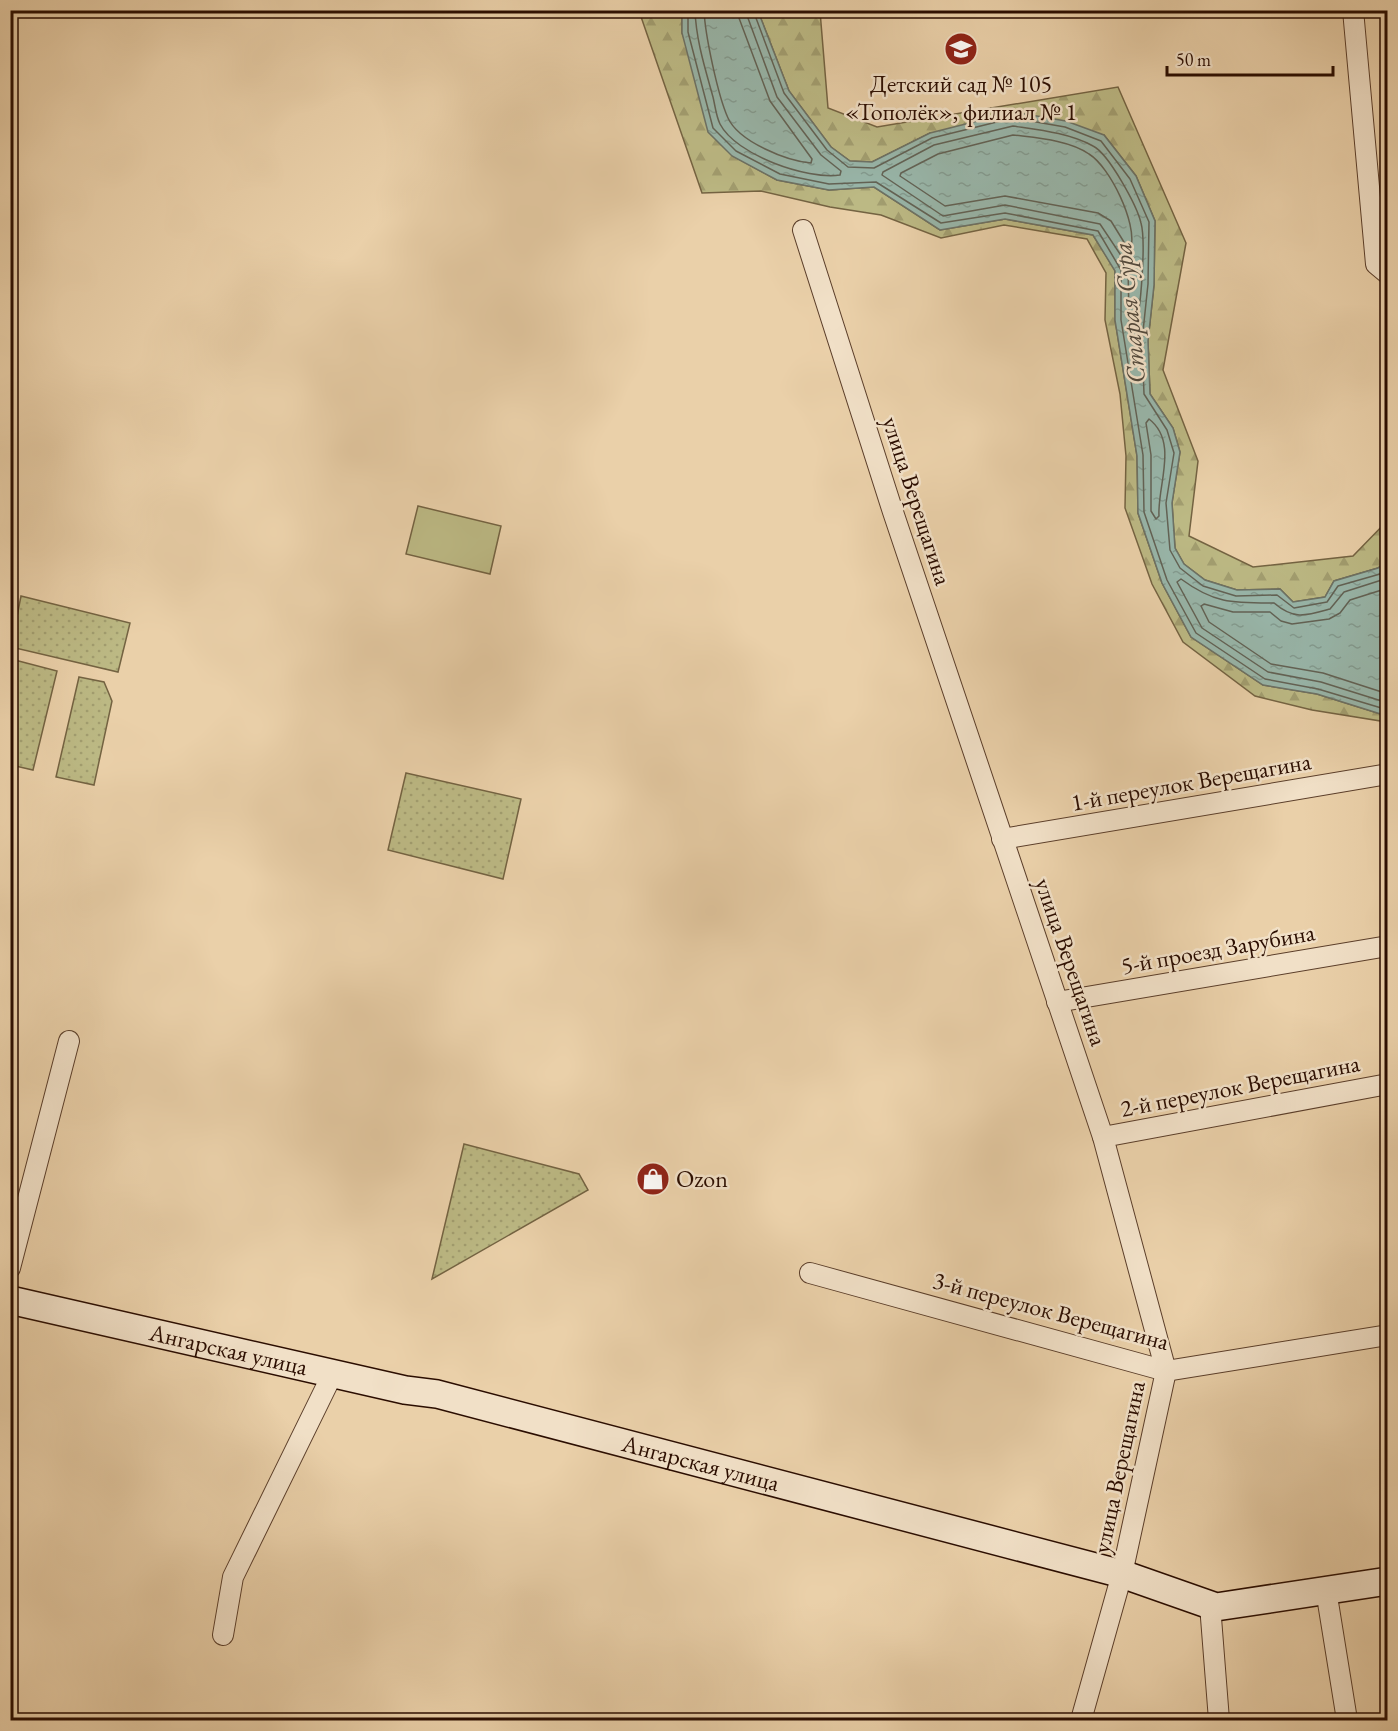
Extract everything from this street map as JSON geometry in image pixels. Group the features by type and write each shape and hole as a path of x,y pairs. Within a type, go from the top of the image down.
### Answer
{"street":[{"path":"1353,10 1376,264 1388,274"},
{"name":"улица Верещагина","path":"803,230 893,512 1102,1137 1166,1371 1122,1574 1081,1720"},
{"name":"1-й переулок Верещагина","path":"1002,839 1388,774"},
{"name":"5-й проезд Зарубина","path":"1057,1002 1388,946"},
{"path":"10,1268 69,1041"},
{"name":"2-й переулок Верещагина","path":"1102,1137 1388,1084"},
{"name":"3-й переулок Верещагина","path":"810,1273 1166,1371 1388,1335"},
{"name":"Ангарская улица","path":"10,1300 437,1394 1122,1574 1216,1607 1388,1581"},
{"path":"223,1635 234,1577 333,1372"},
{"path":"1326,1590 1347,1720"},
{"path":"1210,1605 1219,1720"}],"green space":[{"path":"639,11 682,11 682,33 733,156 777,180 829,190 874,187 940,230 1005,219 1093,235 1115,270 1115,320 1137,456 1138,513 1162,583 1191,637 1263,685 1317,694 1387,716 1387,722 1312,710 1255,696 1183,642 1152,584 1125,508 1126,456 1120,394 1105,320 1106,273 1087,239 1004,225 941,238 881,215 830,207 761,191 702,193"},
{"path":"758,11 820,11 828,108 877,127 1118,87 1186,243 1163,370 1198,461 1189,536 1253,567 1353,556 1387,521 1387,561 1378,568 1334,581 1325,597 1293,602 1280,589 1237,590 1205,580 1184,564 1175,548 1172,503 1180,452 1173,428 1150,394 1148,341 1154,285 1155,221 1136,176 1104,135 930,133 872,162 850,161 831,147 789,91"},
{"path":"418,506 501,526 490,574 406,554"},
{"path":"21,596 130,623 118,672 11,647"},
{"path":"11,659 57,671 33,770 11,765"},
{"path":"79,677 104,682 112,701 94,785 56,777"},
{"path":"406,773 521,799 503,879 388,850"},
{"path":"464,1144 579,1174 588,1190 432,1279"}],"water":[{"name":"Старая Сура","path":"682,11 758,11 789,91 831,147 850,161 872,162 930,133 1013,112 1066,121 1104,135 1136,176 1155,221 1154,285 1148,341 1150,394 1173,428 1180,452 1172,503 1175,548 1184,564 1205,580 1237,590 1280,589 1293,602 1325,597 1334,581 1378,568 1387,561 1387,716 1317,694 1263,685 1191,637 1162,583 1138,513 1137,456 1115,320 1115,271 1093,235 1005,219 940,230 874,187 829,190 777,180 732,156 708,132 682,33"}],"place":[{"name":"Детский сад № 105 «Тополёк», филиал № 1","path":"961,49"},
{"name":"Ozon","path":"653,1179"}]}
